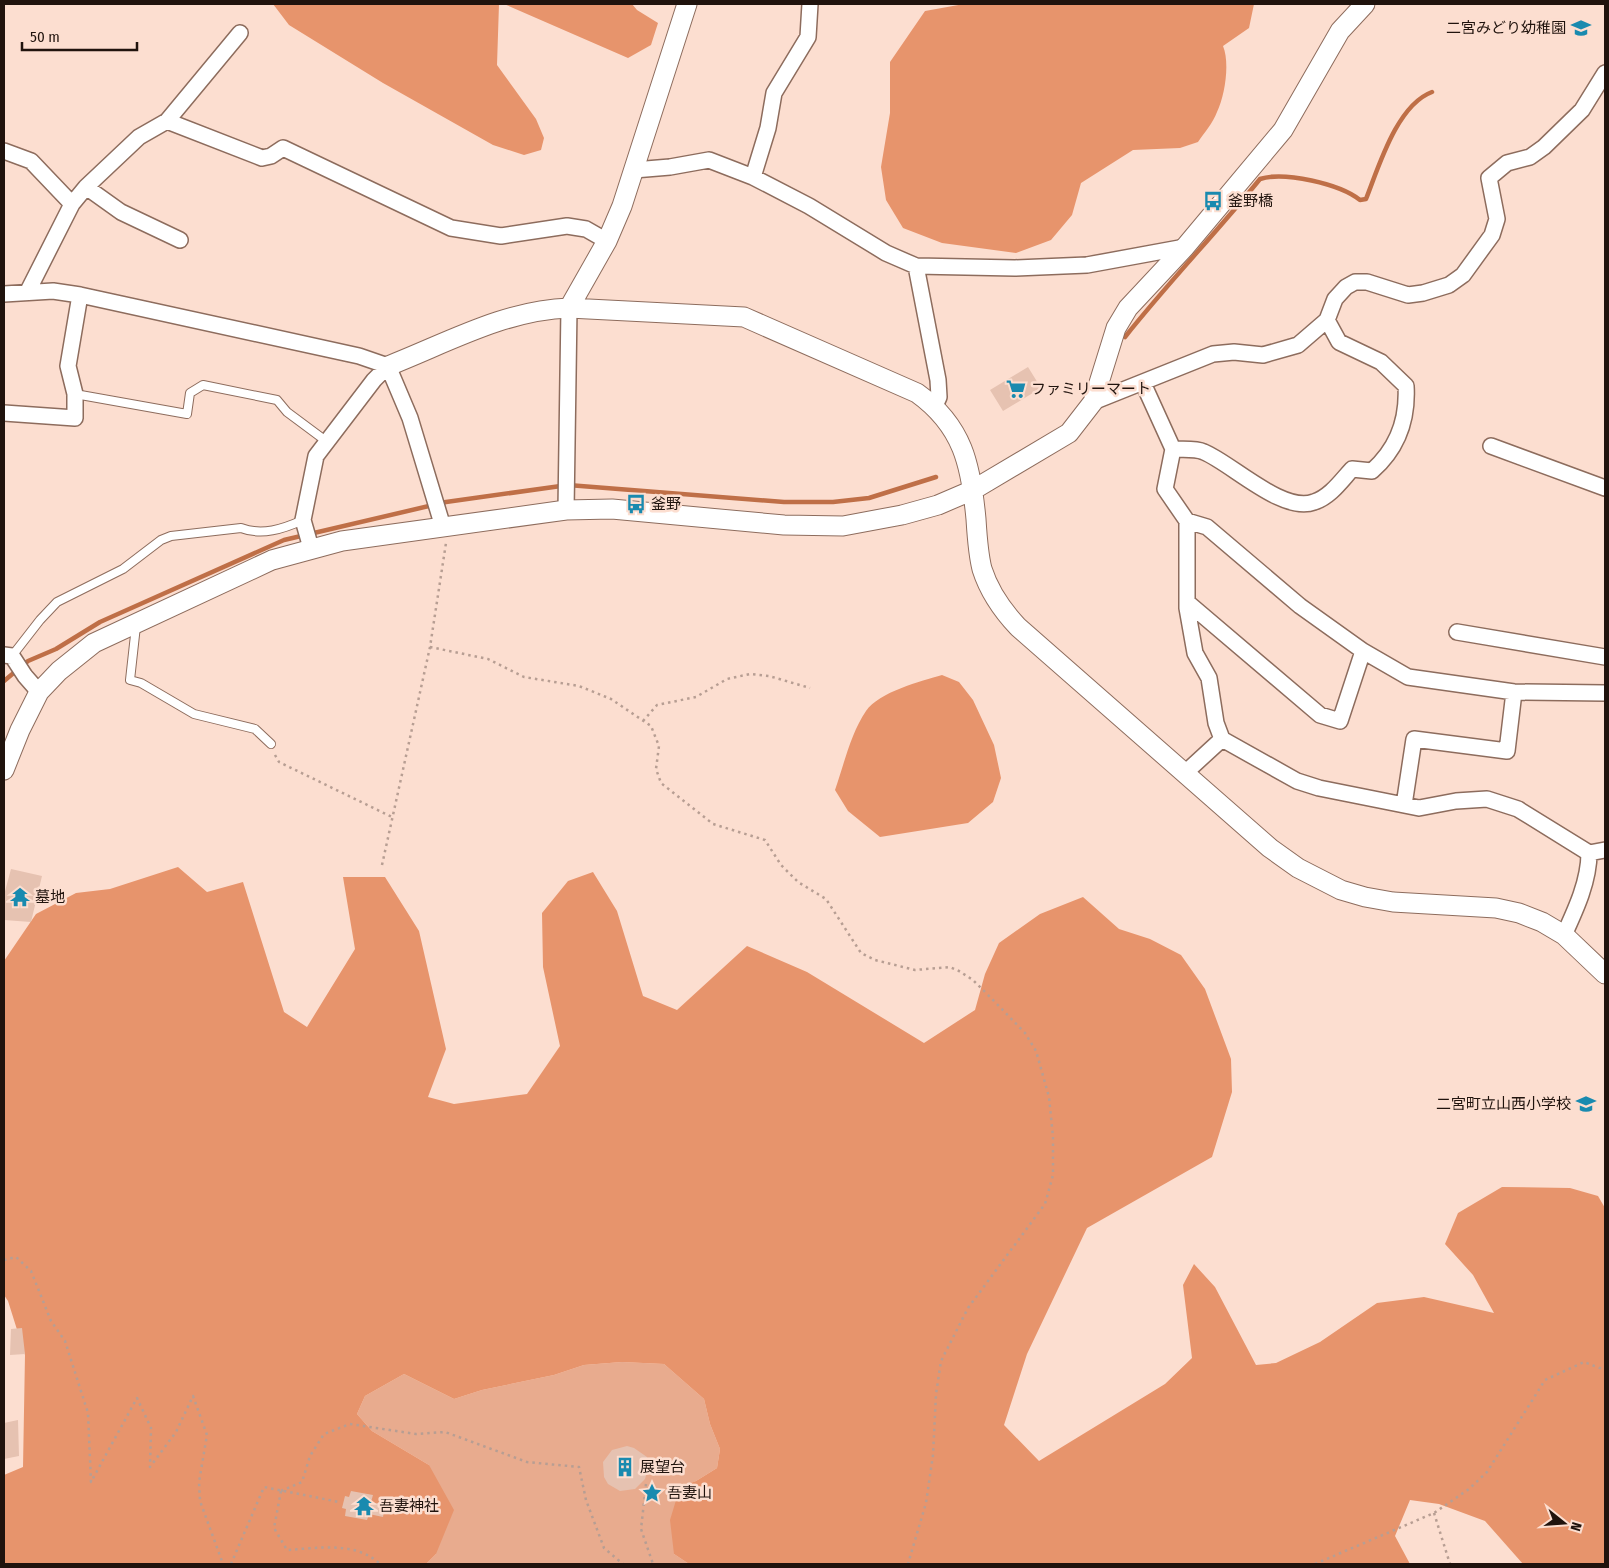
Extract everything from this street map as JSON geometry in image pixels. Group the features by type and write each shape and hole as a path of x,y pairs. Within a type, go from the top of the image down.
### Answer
{"street":[{"path":"566,505 569,308 607,241 634,170 687,4"},
{"path":"753,177 768,128 774,93 808,37 810,4"},
{"path":"307,534 342,541 442,523 566,505 784,525 843,526 911,513 938,505 973,490 1069,433 1093,402 1116,328 1128,308 1185,247 1283,130 1340,31 1365,4"},
{"path":"28,291 72,204 86,187 139,137 167,121 240,33"},
{"path":"1093,402 1213,354 1234,352 1263,355 1298,345 1327,320 1335,300 1346,287 1355,282 1367,282 1408,295 1423,294 1449,285 1463,274 1492,235 1497,219 1489,178 1507,163 1530,157 1544,147 1582,110 1605,73"},
{"path":"167,121 262,158 271,156 283,148 451,228 501,236 578,226 607,241"},
{"path":"4,150 31,161 72,204"},
{"path":"634,170 670,167 709,160 753,177 809,206 886,253 916,266 1015,268 1087,265 1185,247"},
{"path":"86,187 121,212 180,240"},
{"path":"916,266 938,380 939,397 935,406"},
{"path":"4,294 28,291 53,291 80,295 359,356 388,366 410,418 442,523"},
{"path":"4,413 74,418 75,394 68,366 80,295"},
{"path":"4,770 20,730 39,692 59,671 94,643 272,560 307,534 316,456 374,380 388,366 517,315 542,309 569,308 744,317 917,393 935,406 954,429 968,462 982,568 991,590 1003,610 1018,627 1270,848 1298,868 1341,890 1365,897 1393,902 1496,908 1542,922 1564,935 1605,974"},
{"path":"1173,449 1202,451 1266,492 1295,502 1313,503 1330,493 1352,469 1372,471 1384,460 1396,443 1407,407 1406,386 1381,362 1339,342 1327,320"},
{"path":"1143,383 1173,449 1165,489 1187,521 1187,602 1194,653 1210,678 1216,723 1222,739 1297,780 1319,788 1419,808 1456,801 1487,799 1518,809 1589,853 1605,850"},
{"path":"1491,446 1605,488"},
{"path":"1187,521 1206,528 1300,606 1363,651 1408,677 1514,692 1605,693"},
{"path":"1187,602 1320,715 1340,722 1363,651"},
{"path":"1457,632 1605,658"},
{"path":"10,657 39,692"},
{"path":"1404,805 1414,739 1506,751 1514,692"},
{"path":"1185,772 1222,739"},
{"path":"1564,935 1575,911 1589,870 1589,853"}],"lane":[{"path":"75,394 187,414 190,393 203,385 278,400 287,412 326,441"},
{"path":"10,657 57,602 123,570 161,540 171,536 241,528 250,531 282,530 307,534"},
{"path":"137,623 130,680 141,683 194,714 255,729 271,744"}],"path":[{"path":"382,865 430,647 446,544 442,523"},
{"path":"430,647 488,659 524,677 579,686 611,699 643,720 651,726 659,746 656,769 660,783 713,824 765,840 781,865 798,882 829,903 861,953 875,960 915,970 950,967 972,980 984,991 1025,1033 1036,1051 1049,1097 1053,1137 1053,1175 1044,1204 968,1308 941,1361 936,1394 933,1455 926,1504 908,1564"},
{"path":"643,720 657,705 696,698 727,678 750,674 769,676 810,688"},
{"path":"271,744 278,762 392,818"},
{"path":"4,1260 16,1257 31,1271 51,1321 66,1341 88,1413 91,1482 137,1398 151,1428 150,1467 176,1432 193,1396 206,1435 199,1482 200,1501 223,1564"},
{"path":"1315,1564 1434,1513 1469,1489 1487,1472 1544,1380 1584,1362 1605,1370"},
{"path":"280,1491 302,1482 310,1456 324,1434 350,1424 416,1434 445,1432 527,1462 579,1467 586,1500 604,1548 623,1564"},
{"path":"646,1484 641,1529 653,1564"},
{"path":"231,1564 264,1487 339,1502"},
{"path":"280,1491 274,1528 287,1550 340,1547 374,1558 380,1564"},
{"path":"1434,1513 1450,1564"}],"shaded area":[{"path":"273,4 499,4 497,65 536,119 544,138 541,150 524,155 493,145 383,83 289,25"},
{"path":"504,4 632,4 637,10 658,23 651,45 628,58"},
{"path":"964,4 1254,4 1249,28 1223,46 1226,61 1226,79 1220,105 1213,120 1198,142 1180,148 1133,150 1081,183 1072,215 1051,240 1016,253 942,243 903,228 886,200 881,167 890,113 890,62 925,11"},
{"path":"942,675 959,682 973,700 994,745 1001,778 993,802 968,823 880,837 848,811 835,790 852,739 866,711 880,698 901,688"},
{"path":"178,867 207,892 243,882 284,1012 307,1027 355,949 343,877 385,877 419,931 446,1049 428,1097 454,1104 527,1094 560,1046 543,967 542,913 568,881 593,872 617,911 643,996 677,1010 747,946 807,972 924,1043 975,1010 985,974 999,943 1040,914 1083,897 1119,929 1150,939 1181,955 1205,989 1231,1059 1232,1092 1212,1157 1087,1228 1027,1354 1004,1425 1039,1461 1165,1384 1192,1358 1183,1285 1194,1264 1215,1287 1256,1365 1276,1363 1320,1342 1377,1303 1424,1297 1494,1313 1473,1275 1445,1244 1458,1213 1502,1187 1570,1188 1598,1196 1605,1208 1605,1564 1523,1564 1485,1521 1439,1504 1410,1500 1395,1536 1410,1564 689,1564 674,1554 670,1520 680,1487 696,1481 717,1468 720,1449 710,1424 704,1399 664,1364 622,1362 584,1365 554,1375 482,1390 454,1399 404,1374 365,1396 357,1414 372,1431 429,1465 454,1510 436,1554 426,1564 4,1564 4,1475 23,1467 25,1355 8,1301 4,1295 4,961 36,914 76,893 110,889"},
{"path":"622,1362 664,1364 704,1399 710,1424 720,1449 717,1468 680,1488 674,1554 689,1564 426,1564 436,1554 429,1465 372,1431 357,1414 365,1396 404,1374 454,1399 482,1390 554,1375 584,1365"}],"building":[{"name":"ファミリーマート","path":"1028,367 1041,388 1003,411 990,390"},
{"path":"11,869 42,876 31,922 4,920 4,895"},
{"path":"22,1328 25,1354 10,1355 11,1329"},
{"path":"18,1420 19,1456 4,1459 4,1423"},
{"name":"展望台","path":"627,1446 634,1448 647,1457 647,1472 645,1479 635,1489 620,1491 608,1484 604,1477 603,1462 612,1450"},
{"name":"吾妻神社","path":"351,1491 373,1495 371,1502 385,1505 383,1517 369,1514 367,1520 345,1516 346,1509 342,1508 345,1496 349,1497"}],"waterway":[{"path":"1125,337 1260,179 1283,177 1312,180 1339,189 1360,200 1366,199 1383,154 1399,123 1420,99 1432,92"},
{"path":"4,681 28,661 56,649 100,622 284,540 446,502 568,485 784,502 833,502 869,498 936,477"}],"place":[{"name":"二宮みどり幼稚園","path":"1581,28"},
{"name":"釜野橋","path":"1213,201"},
{"name":"ファミリーマート","path":"1016,389"},
{"name":"釜野","path":"636,504"},
{"name":"墓地","path":"20,897"},
{"name":"二宮町立山西小学校","path":"1586,1104"},
{"name":"展望台","path":"625,1467"},
{"name":"吾妻山","path":"652,1493"},
{"name":"吾妻神社","path":"364,1506"}]}
